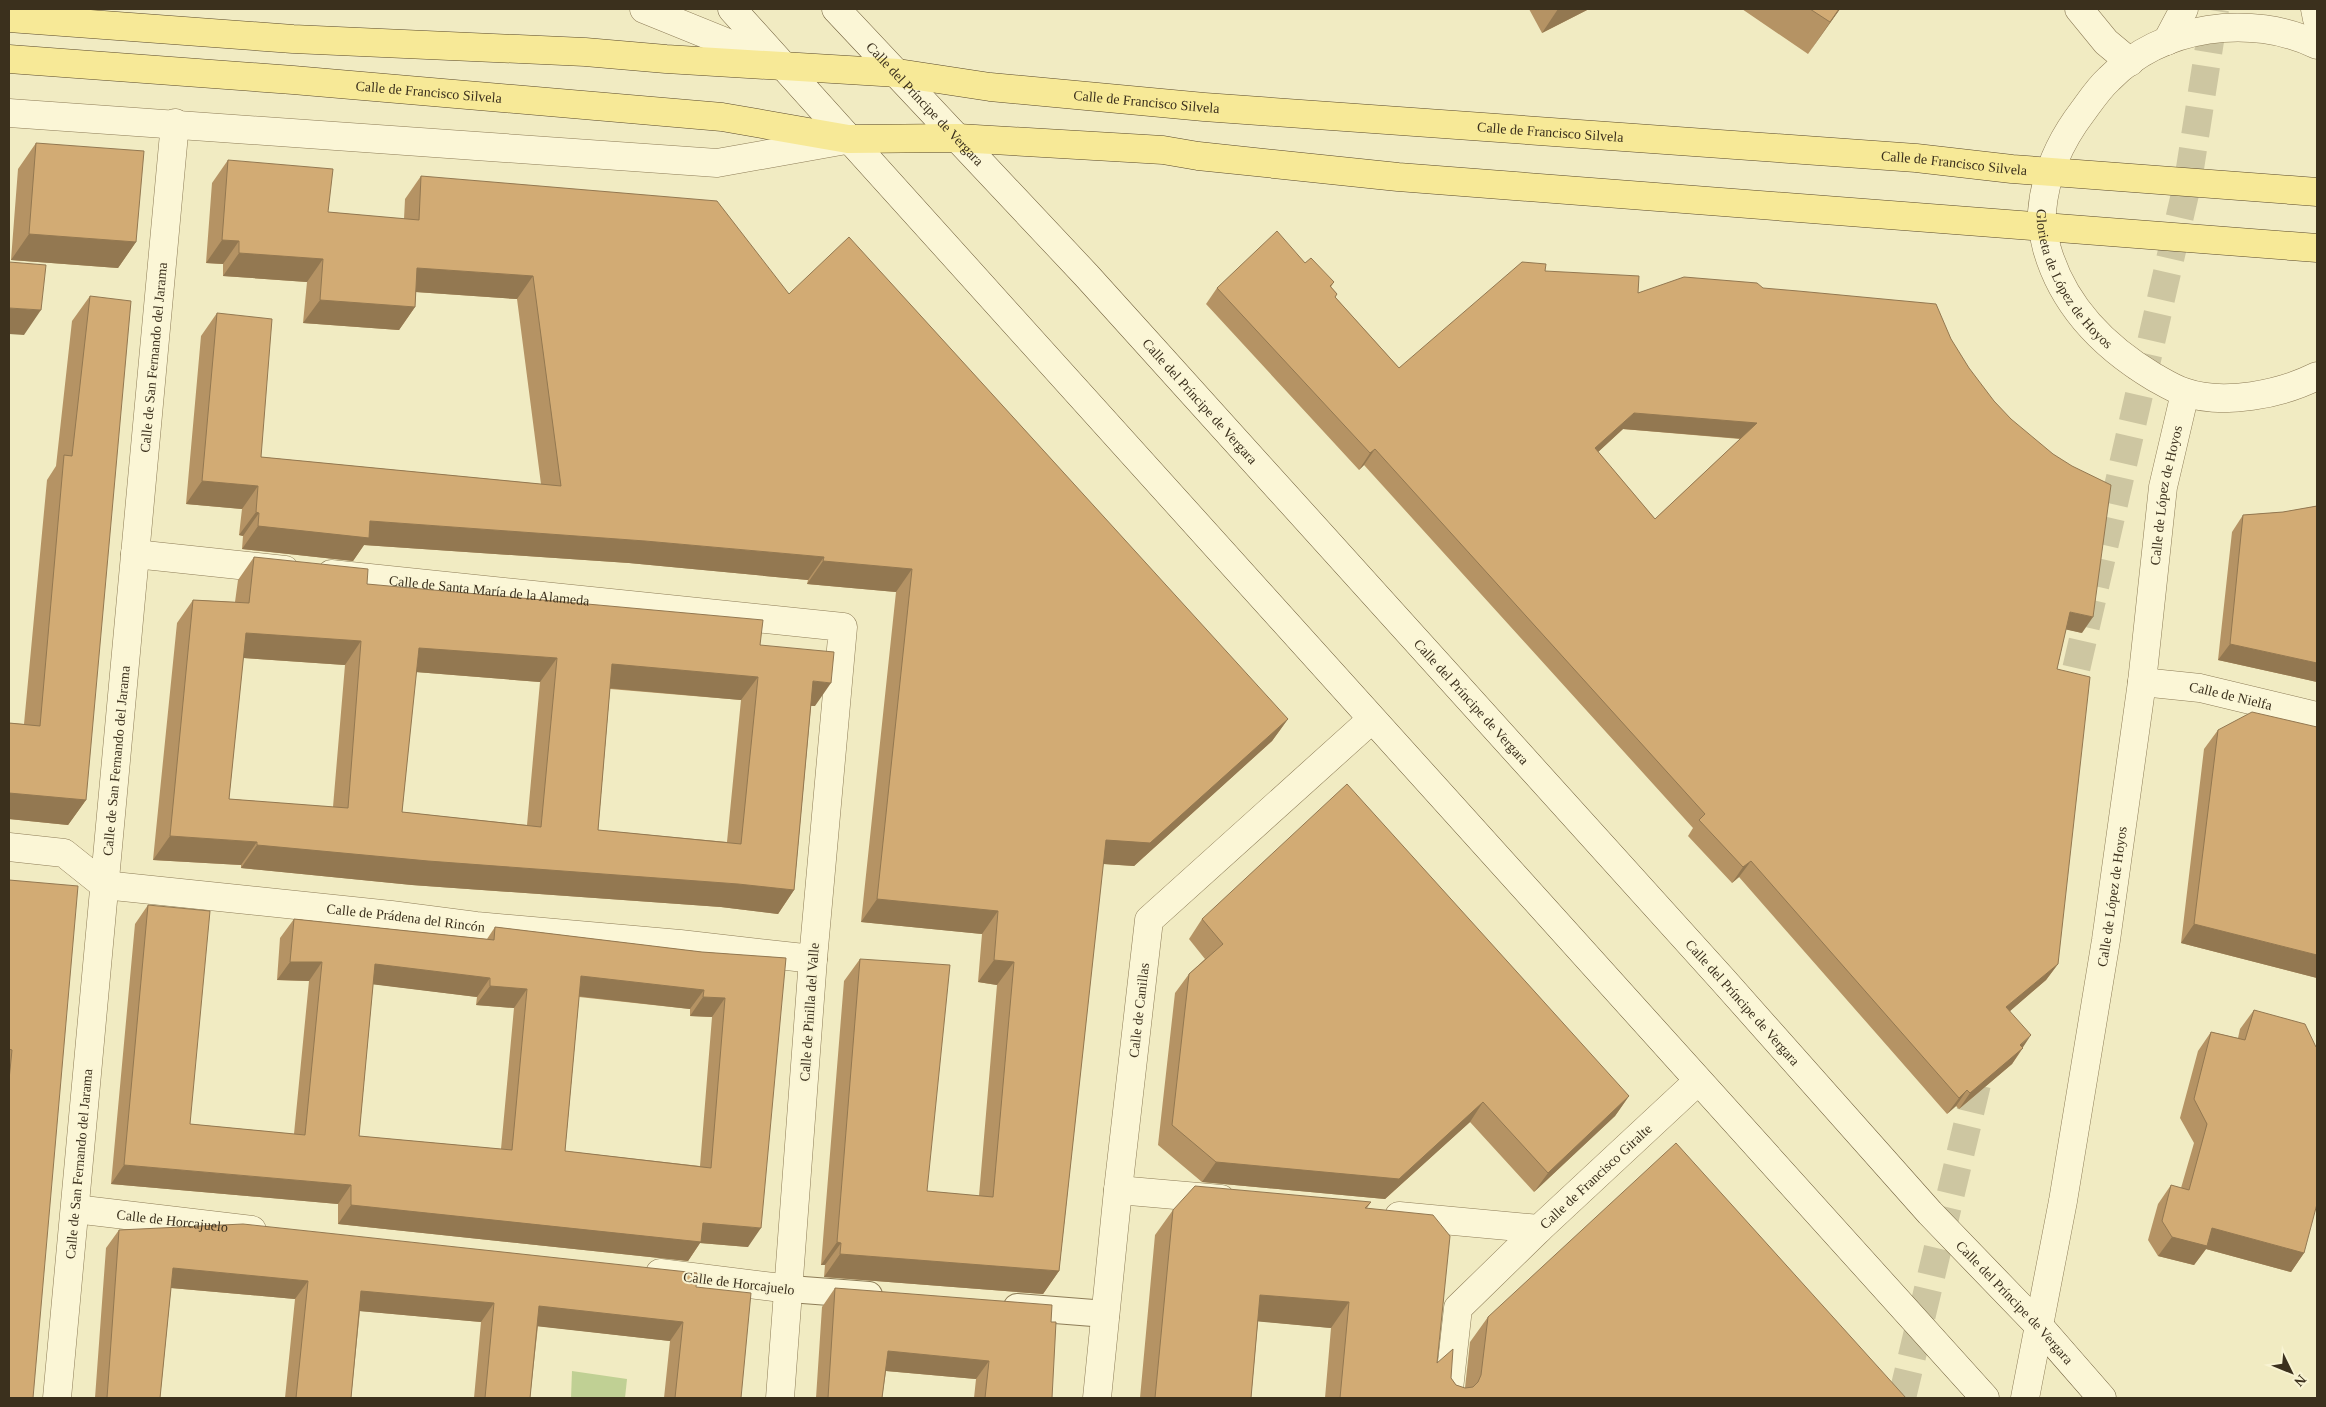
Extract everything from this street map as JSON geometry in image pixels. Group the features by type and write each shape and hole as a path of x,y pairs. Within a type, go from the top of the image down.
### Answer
{"main road":[{"name":"Calle de Francisco Silvela","path":"9,18 293,40 585,52 666,59 898,73 990,87 1204,107 1916,158 2050,172 2317,192"},
{"name":"Calle de Francisco Silvela","path":"9,60 303,81 722,116 848,139 958,138 1163,150 1198,156 1398,177 2317,248"}],"street":[{"name":"Calle de Francisco Silvela","path":"644,9 784,65"},
{"path":"732,9 1985,1398"},
{"name":"Calle del Príncipe de Vergara","path":"836,9 898,73 1164,360 1717,972 1930,1213 2040,1327 2102,1398"},
{"path":"2079,9 2106,42 2130,62"},
{"path":"2167,41 2184,9"},
{"path":"2315,9 2317,19"},
{"name":"Glorieta de López de Hoyos","path":"2317,45 2285,33 2252,27 2208,29 2167,41 2130,62 2110,77 2065,134 2050,172 2042,213 2052,265 2064,292 2099,335 2131,363 2185,393 2222,398 2251,397 2282,391 2317,376"},
{"name":"Calle de Francisco Silvela","path":"9,113 175,123 717,163 848,139"},
{"name":"Calle de San Fernando del Jarama","path":"57,1398 175,123"},
{"name":"Calle de López de Hoyos","path":"2025,1398 2064,1201 2105,950 2142,682 2163,487 2185,393"},
{"name":"Calle de Santa María de la Alameda","path":"135,554 842,627"},
{"name":"Calle de Pinilla del Valle","path":"780,1398 790,1289 813,959 842,627"},
{"name":"Calle de Nielfa","path":"2142,682 2200,688 2317,716"},
{"name":"Calle de Canillas","path":"1097,1398 1118,1190 1149,920 1372,720"},
{"path":"9,846 64,853 104,886"},
{"name":"Calle de Prádena del Rincón","path":"104,886 391,915 476,926 680,944 813,959"},
{"name":"Calle de Francisco Giralte","path":"1375,1213 1539,1229 1698,1081"},
{"path":"1118,1190 1247,1202"},
{"name":"Calle de Horcajuelo","path":"75,1209 276,1233"},
{"path":"1448,1398 1458,1308 1539,1229"},
{"name":"Calle de Horcajuelo","path":"638,1271 790,1289 896,1297"},
{"path":"991,1305 1106,1314"}],"green space":[{"path":"572,1371 627,1379 625,1398 571,1398"}],"building":[{"path":"1810,9 1839,9 1830,22"},
{"path":"36,143 144,151 136,242 29,234"},
{"path":"228,160 333,169 328,212 419,220 421,176 717,201 789,294 849,237 1288,719 1150,843 1106,840 1059,1271 840,1254 841,1243 837,1242 860,959 950,965 927,1191 993,1197 1014,962 994,960 998,911 877,899 912,569 823,561 824,557 645,541 370,521 369,538 258,526 259,513 256,512 258,486 202,481 217,313 272,319 261,457 561,486 533,276 417,268 415,307 320,300 323,259 239,253 239,241 222,240"},
{"path":"1277,231 1305,263 1311,258 1334,282 1330,286 1337,294 1335,297 1399,368 1522,262 1546,264 1545,271 1639,276 1638,293 1684,277 1757,283 1763,288 1936,304 1951,339 1969,368 1994,401 2011,419 2053,454 2072,466 2111,485 2093,617 2070,612 2057,669 2090,677 2058,964 2006,1007 2031,1035 2020,1045 2023,1048 1970,1093 1967,1090 1959,1098 1751,861 1743,867 1699,820 1705,814 1375,449 1370,453 1217,288","holes":["1634,413 1757,423 1655,519 1595,448"]},
{"path":"9,262 46,265 41,310 9,308"},
{"path":"90,296 131,301 86,800 9,793 9,723 40,726 64,455 72,456"},
{"path":"2317,506 2317,663 2230,644 2243,515 2283,512"},
{"path":"254,557 368,569 367,584 763,620 760,645 834,652 831,683 813,681 794,890 738,884 428,861 257,845 257,842 170,836 193,600 249,603","holes":["246,633 361,641 348,808 229,799","419,648 557,658 541,827 402,812","612,664 758,677 741,844 598,830"]},
{"path":"2252,712 2317,727 2317,955 2194,924 2218,730"},
{"path":"1347,784 1629,1096 1548,1173 1483,1102 1399,1179 1216,1162 1172,1125 1189,974 1223,944 1202,919"},
{"path":"9,880 78,886 33,1398 9,1398 9,1080 12,1050 9,1049"},
{"path":"148,905 210,911 190,1124 305,1135 322,962 290,962 294,919 494,940 495,927 702,952 786,958 761,1228 703,1223 701,1242 351,1205 351,1185 124,1165","holes":["375,964 490,978 490,986 527,989 512,1150 359,1136","581,976 704,990 703,997 725,998 711,1168 565,1151"]},
{"path":"2254,1010 2305,1024 2317,1046 2317,1204 2304,1253 2212,1228 2207,1246 2172,1237 2162,1221 2171,1185 2189,1190 2207,1124 2194,1099 2211,1032 2245,1040"},
{"path":"1676,1143 1906,1398 1340,1398 1349,1302 1260,1295 1251,1398 1155,1398 1173,1210 1195,1186 1371,1202 1365,1208 1433,1215 1450,1236 1437,1363 1453,1349 1451,1378 1456,1385 1465,1388 1473,1387 1481,1375 1488,1317"},
{"path":"243,1224 697,1273 696,1287 751,1293 741,1398 675,1398 683,1322 539,1306 530,1398 485,1398 494,1303 361,1291 351,1398 296,1398 308,1281 173,1268 160,1398 107,1398 119,1230"},
{"path":"835,1288 1052,1305 1051,1322 1056,1322 1052,1398 985,1398 989,1361 888,1351 882,1398 828,1398"}],"tunnel":[{"path":"2067,709 2188,181 2215,9"},
{"path":"1902,1398 1983,1059"}]}
